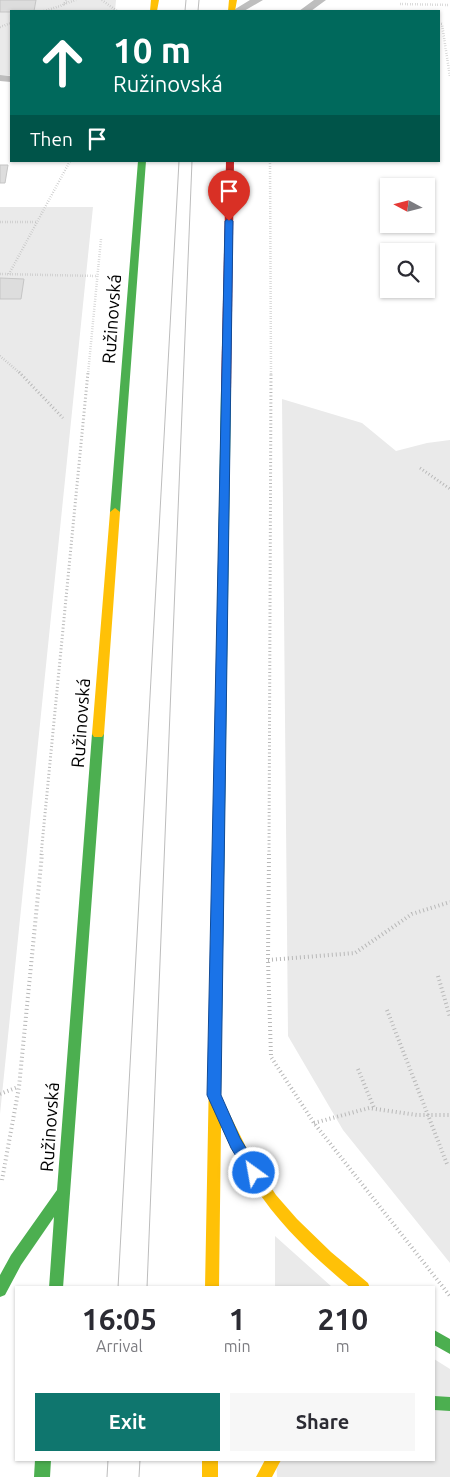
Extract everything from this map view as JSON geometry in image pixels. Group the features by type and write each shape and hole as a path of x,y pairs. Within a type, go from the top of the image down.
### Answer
{"street":[{"name":"Ružinovská","path":"56,1286 142,162"},
{"path":"212,1286 230,162"},
{"path":"214,1095 235,1143 263,1188 305,1236 361,1286"},
{"path":"0,1290 16,1260 63,1193"},
{"path":"435,1338 450,1347"},
{"path":"435,1403 450,1404"},
{"path":"42,1477 43,1461"},
{"path":"210,1461 210,1477"},
{"path":"264,1477 272,1461"}],"lane":[{"path":"239,10 258,0"},
{"path":"306,10 322,0"}],"path":[{"path":"63,4 67,0"},
{"path":"47,10 76,0"},
{"path":"102,0 116,10"},
{"path":"400,4 450,4"},
{"path":"440,23 442,24 450,76"},
{"path":"9,274 69,162"},
{"path":"270,162 272,258 268,960 271,1057 314,1123 450,1296"},
{"path":"0,222 37,222"},
{"path":"2,1180 19,1086 101,238"},
{"path":"0,274 97,276"},
{"path":"0,356 18,371 63,418"},
{"path":"420,468 450,489"},
{"path":"268,960 355,953 412,914 450,902"},
{"path":"438,976 450,1017"},
{"path":"387,1010 447,1164"},
{"path":"358,1069 374,1108"},
{"path":"0,1094 19,1086"},
{"path":"314,1123 369,1108 428,1115 450,1115"}],"shaded area":[{"path":"36,0 116,0 115,10 34,10"},
{"path":"0,12 10,12 10,75 0,75"},
{"path":"0,207 93,207 0,1114"},
{"path":"282,399 362,423 396,451 427,443 450,440 450,1263 343,1130 288,1036"},
{"path":"275,1236 331,1286 275,1286"},
{"path":"435,1360 450,1369 450,1477 277,1477 276,1461 435,1461"}],"building":[{"path":"0,0 36,0 34,10 0,12"},
{"path":"0,165 8,165 5,183 0,183"},
{"path":"0,278 24,279 21,299 0,299"}],"tram line":[{"path":"185,10 186,0"},
{"path":"198,10 199,0"},
{"path":"118,1286 179,162"},
{"path":"147,1286 192,162"},
{"path":"107,1477 108,1461"},
{"path":"139,1477 140,1461"}],"traffic: fast":[{"path":"115,512 142,162"},
{"path":"216,1022 226,391"},
{"path":"56,1286 98,734"},
{"path":"0,1290 16,1260 63,1193"},
{"path":"435,1338 450,1347"},
{"path":"435,1403 450,1404"},
{"path":"42,1477 43,1461"}],"traffic: slow":[{"path":"154,10 155,0"},
{"path":"232,10 233,0"},
{"path":"98,734 115,512"},
{"path":"212,1286 216,1022"},
{"path":"214,1095 247,1162 271,1200 303,1236 361,1286"},
{"path":"210,1461 210,1477"},
{"path":"264,1477 272,1461"}],"traffic: jam":[{"path":"226,391 230,162"}],"route":[{"path":"229,221 214,1095 235,1143 254,1173"}]}
